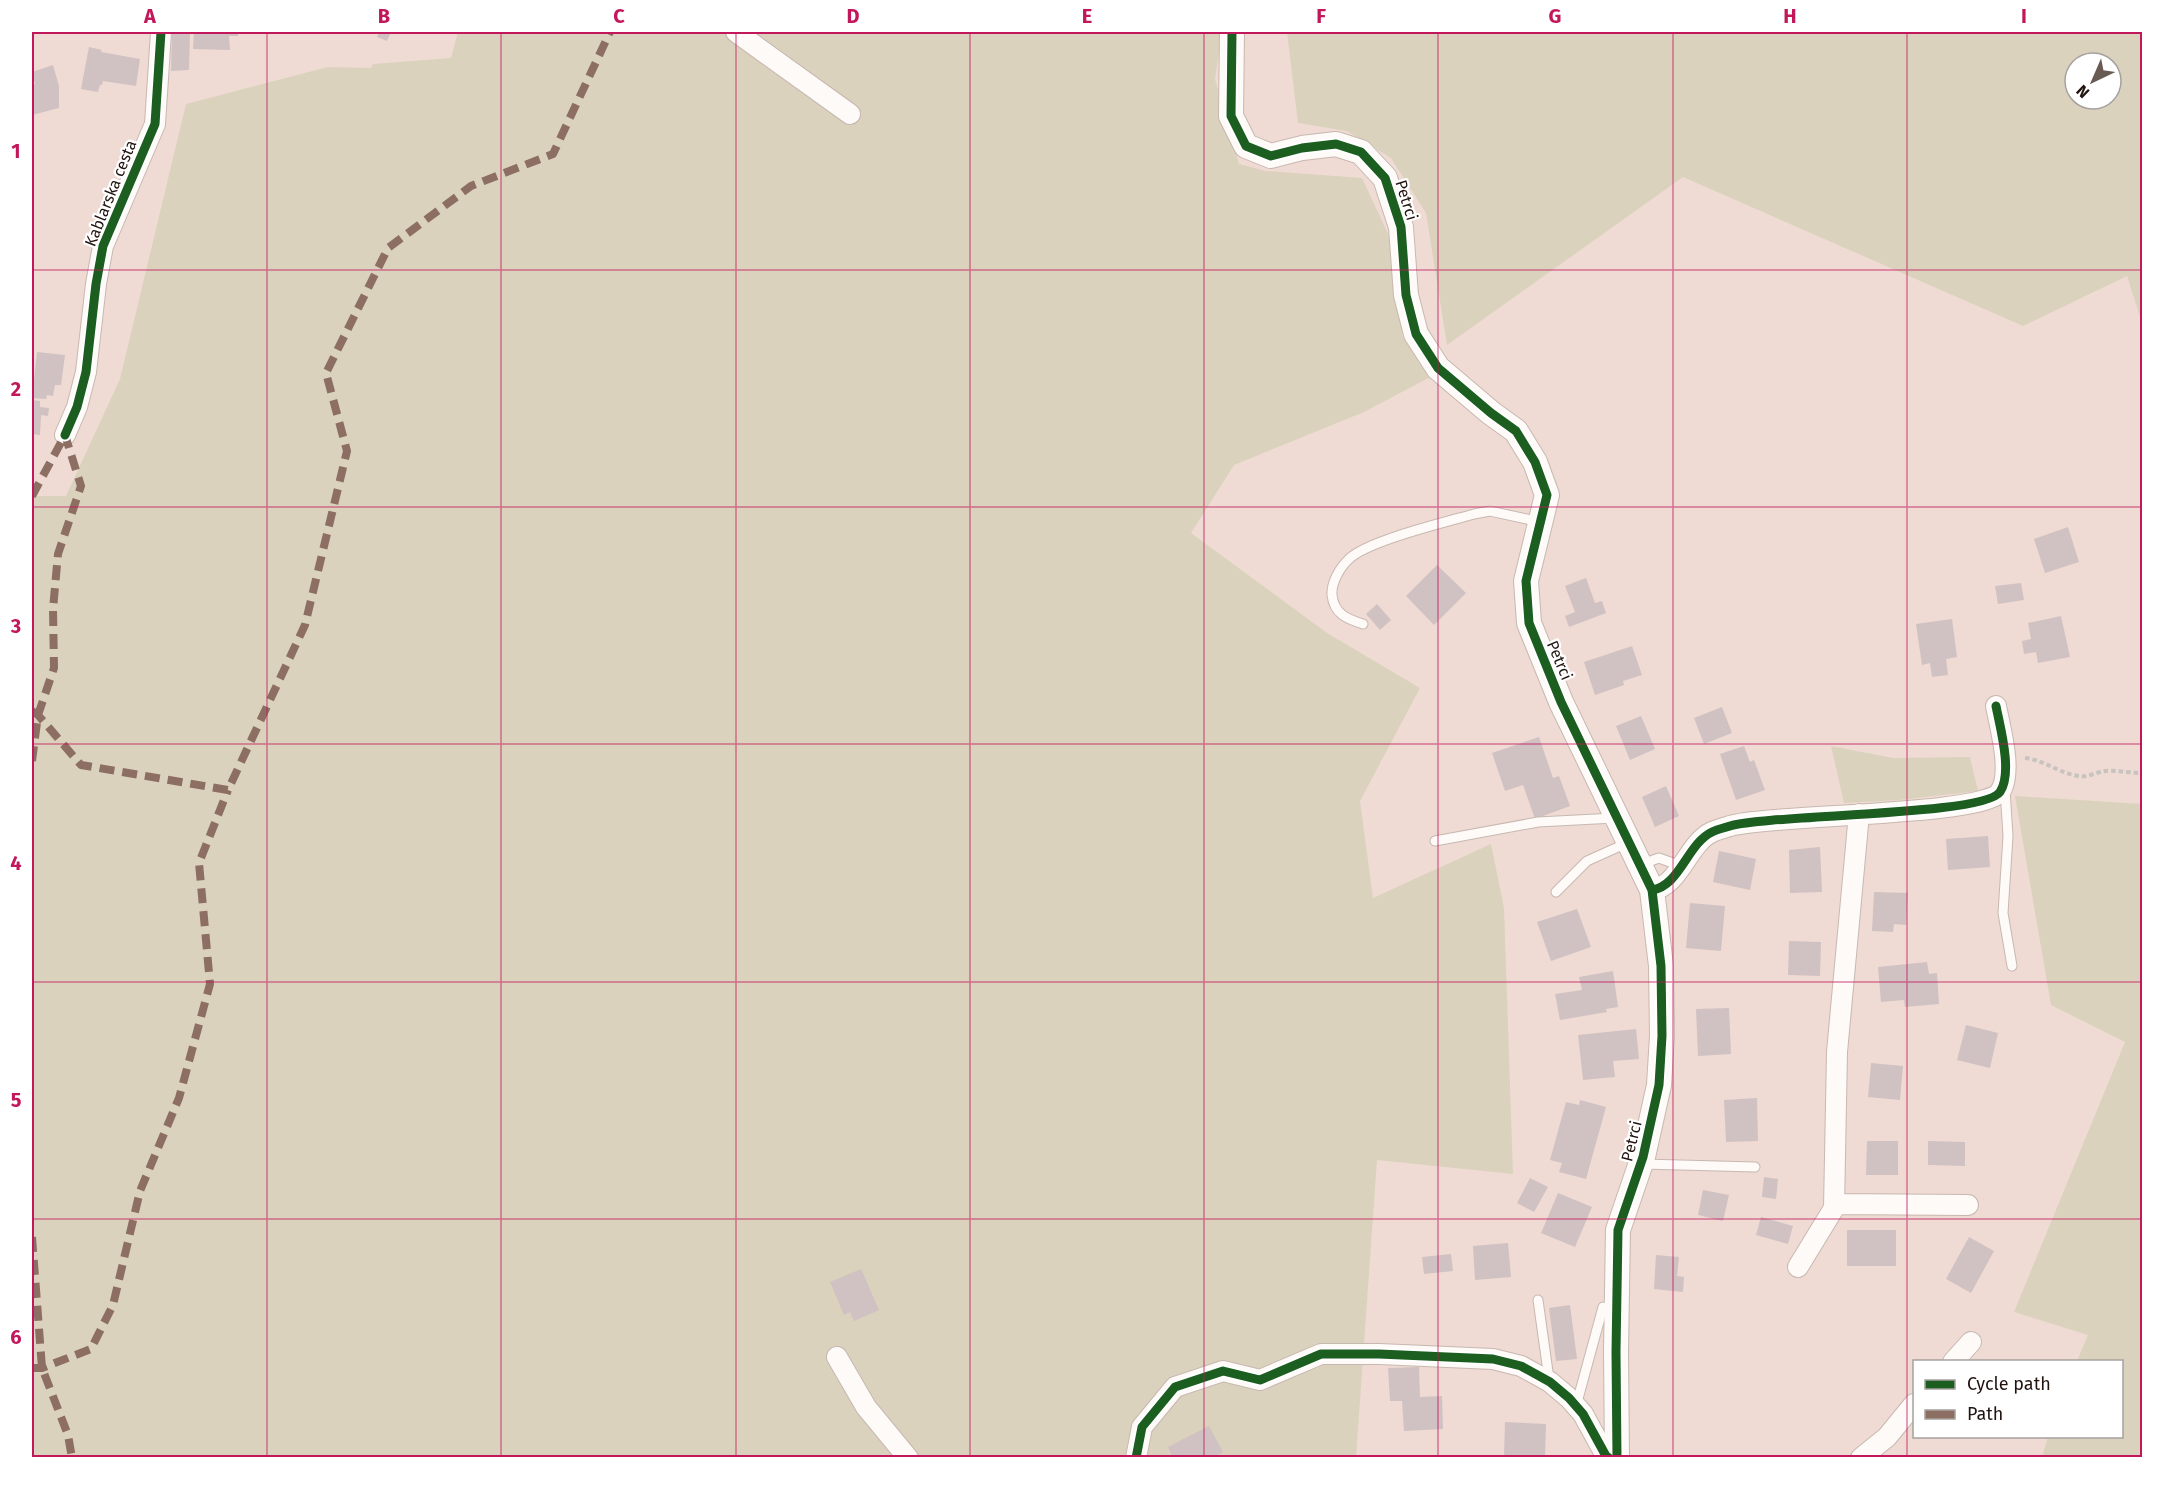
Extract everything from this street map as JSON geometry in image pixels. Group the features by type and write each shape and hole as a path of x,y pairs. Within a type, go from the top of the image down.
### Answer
{"street":[{"name":"Kablarska cesta","path":"65,435 77,407 86,372 96,284 103,246 154,124 161,32"},
{"path":"736,32 850,114"},
{"name":"Petrci","path":"1232,32 1231,116 1246,146 1270,156 1302,148 1336,144 1361,152 1385,178 1401,227 1406,295 1416,334 1438,368 1516,431 1535,462 1547,495 1526,581 1529,623 1562,702 1652,890 1661,966 1662,1036 1659,1085 1641,1164 1618,1230 1617,1458"},
{"path":"1652,890 1662,889 1667,885 1699,842 1711,832 1732,826 1770,819 1967,805 1989,800 2000,792 2004,781 2006,755 1996,706"},
{"path":"1797,1268 1835,1204 1837,1053 1859,814"},
{"path":"1835,1204 1968,1205"},
{"path":"1955,1360 1971,1342"},
{"path":"1136,1458 1142,1426 1175,1387 1223,1371 1260,1380 1321,1354 1493,1359 1521,1366 1550,1382 1576,1406 1609,1458"},
{"path":"837,1356 866,1407 908,1458"},
{"path":"1861,1458 1887,1437 1913,1405"}],"lane":[{"path":"1363,624 1344,617 1333,605 1332,589 1338,573 1350,558 1373,545 1474,514 1490,511 1540,522"},
{"path":"2004,781 2008,836 2003,913 2012,966"},
{"path":"1435,841 1538,822 1617,818"},
{"path":"1556,892 1587,861 1629,843"},
{"path":"1640,865 1653,858 1659,858 1681,866"},
{"path":"1641,1164 1755,1167"},
{"path":"1538,1300 1550,1382"},
{"path":"1576,1406 1603,1307"}],"path":[{"path":"2026,758 2038,760 2057,771 2083,777 2104,771 2142,773"}],"shaded area":[{"path":"458,32 1222,32 1215,79 1239,164 1266,171 1362,178 1394,247 1402,336 1434,375 1364,412 1234,465 1191,533 1327,633 1420,688 1360,801 1373,898 1491,844 1504,908 1513,1174 1377,1160 1356,1457 32,1457 32,496 66,496 120,379 186,104 328,67 371,68 373,64 451,58"},
{"path":"1287,32 2142,32 2142,323 2127,276 2023,326 1683,177 1447,345 1426,213 1391,158 1347,131 1298,123"},
{"path":"1831,746 1893,758 1970,757 1978,791 1899,800 1844,803"},
{"path":"2015,796 2142,804 2142,1457 2042,1457 2048,1438 2123,1438 2123,1360 2077,1360 2088,1335 2014,1312 2125,1042 2051,1005"}],"building":[{"path":"172,32 190,32 189,70 171,71"},
{"path":"194,32 238,32 238,36 229,36 230,50 193,49"},
{"path":"379,32 391,32 387,41 377,37"},
{"path":"89,47 102,50 101,52 140,59 136,86 103,81 98,92 81,89"},
{"path":"53,65 59,86 59,108 32,115 32,85 35,84 32,72"},
{"path":"37,352 65,355 61,385 55,385 53,396 47,395 46,399 32,398"},
{"path":"32,400 40,401 40,407 49,408 48,416 41,415 40,435 32,434"},
{"path":"2068,527 2079,562 2045,573 2034,539"},
{"path":"1437,565 1466,593 1434,625 1406,596"},
{"path":"1586,578 1595,603 1602,601 1606,613 1569,627 1565,616 1575,612 1565,586"},
{"path":"2021,583 2024,600 1998,604 1995,586"},
{"path":"1377,604 1391,620 1380,630 1366,614"},
{"path":"2061,616 2070,657 2038,663 2036,652 2024,654 2022,641 2031,639 2028,623"},
{"path":"1952,619 1957,657 1946,659 1948,675 1932,677 1930,663 1922,665 1916,624"},
{"path":"1632,646 1642,675 1623,681 1624,685 1595,695 1584,662"},
{"path":"1722,707 1732,733 1704,744 1694,718"},
{"path":"1641,716 1655,749 1630,760 1616,726"},
{"path":"1539,737 1553,778 1559,776 1570,806 1535,819 1523,785 1505,791 1492,753"},
{"path":"1744,746 1750,762 1754,760 1765,790 1736,800 1720,754"},
{"path":"1666,786 1679,816 1655,827 1642,797"},
{"path":"1988,836 1990,867 1948,870 1946,839"},
{"path":"1820,847 1822,892 1790,893 1789,850"},
{"path":"1719,851 1756,859 1750,890 1713,882"},
{"path":"1874,892 1908,893 1906,925 1894,924 1893,932 1872,931"},
{"path":"1690,903 1725,906 1721,951 1686,948"},
{"path":"1577,909 1591,947 1551,961 1537,922"},
{"path":"1789,941 1821,942 1820,976 1788,975"},
{"path":"1927,962 1929,974 1937,973 1939,1004 1905,1007 1904,1000 1881,1002 1878,967"},
{"path":"1613,971 1618,1007 1606,1009 1607,1012 1560,1020 1555,994 1582,990 1579,977"},
{"path":"1729,1008 1731,1054 1698,1056 1696,1009"},
{"path":"1966,1025 1998,1033 1990,1068 1957,1060"},
{"path":"1636,1029 1639,1059 1613,1061 1615,1077 1583,1080 1578,1035"},
{"path":"1871,1063 1903,1066 1900,1100 1868,1097"},
{"path":"1757,1098 1758,1141 1726,1142 1724,1100"},
{"path":"1580,1100 1606,1107 1586,1179 1559,1172 1562,1163 1550,1160 1566,1102 1579,1105"},
{"path":"1867,1141 1898,1141 1898,1175 1866,1175"},
{"path":"1928,1141 1965,1142 1965,1166 1928,1165"},
{"path":"1764,1177 1778,1179 1776,1199 1762,1197"},
{"path":"1530,1178 1548,1187 1534,1212 1517,1203"},
{"path":"1703,1190 1729,1195 1723,1221 1698,1215"},
{"path":"1558,1193 1592,1207 1575,1247 1541,1233"},
{"path":"1761,1217 1793,1226 1788,1244 1756,1235"},
{"path":"1847,1230 1896,1230 1896,1266 1847,1266"},
{"path":"1969,1237 1994,1251 1971,1293 1946,1279"},
{"path":"1508,1243 1511,1277 1475,1280 1473,1246"},
{"path":"1451,1254 1453,1271 1424,1274 1422,1257"},
{"path":"1656,1255 1679,1257 1677,1276 1684,1277 1683,1292 1654,1289"},
{"path":"861,1269 879,1310 854,1321 850,1312 844,1315 830,1282"},
{"path":"1570,1305 1577,1359 1556,1361 1549,1308"},
{"path":"1419,1367 1420,1397 1442,1396 1443,1429 1404,1431 1402,1401 1390,1401 1388,1368"},
{"path":"1505,1422 1546,1424 1545,1457 1504,1456"},
{"path":"1209,1426 1223,1452 1212,1458 1173,1458 1168,1447"}],"marked path":[{"path":"32,711 81,765 228,790 305,625 347,451 326,373 388,248 471,186 553,154 610,32"},
{"path":"32,496 65,435"},
{"path":"32,761 38,715 54,668 53,609 58,554 81,486 65,435"},
{"path":"32,1368 42,1368 91,1349 113,1305 140,1191 179,1098 210,984 199,863 228,790"},
{"path":"32,1237 42,1368 68,1435 72,1458"}],"cycle path":[{"path":"65,435 77,407 86,372 96,284 103,246 155,124 161,32"},
{"path":"1232,32 1231,116 1246,146 1271,156 1302,148 1336,144 1361,152 1385,178 1401,227 1406,295 1416,334 1438,368 1516,431 1535,462 1547,495 1526,581 1529,623 1561,702 1652,890 1661,966 1662,1036 1659,1085 1643,1157 1618,1230 1617,1458"},
{"path":"1652,890 1670,881 1703,838 1714,831 1730,826 1753,822 1957,806 1985,800 2000,792 2004,784 2006,762 1996,706"},
{"path":"1136,1458 1142,1427 1175,1387 1223,1371 1260,1380 1321,1354 1493,1359 1521,1366 1550,1382 1569,1398 1583,1414 1609,1458"}]}
